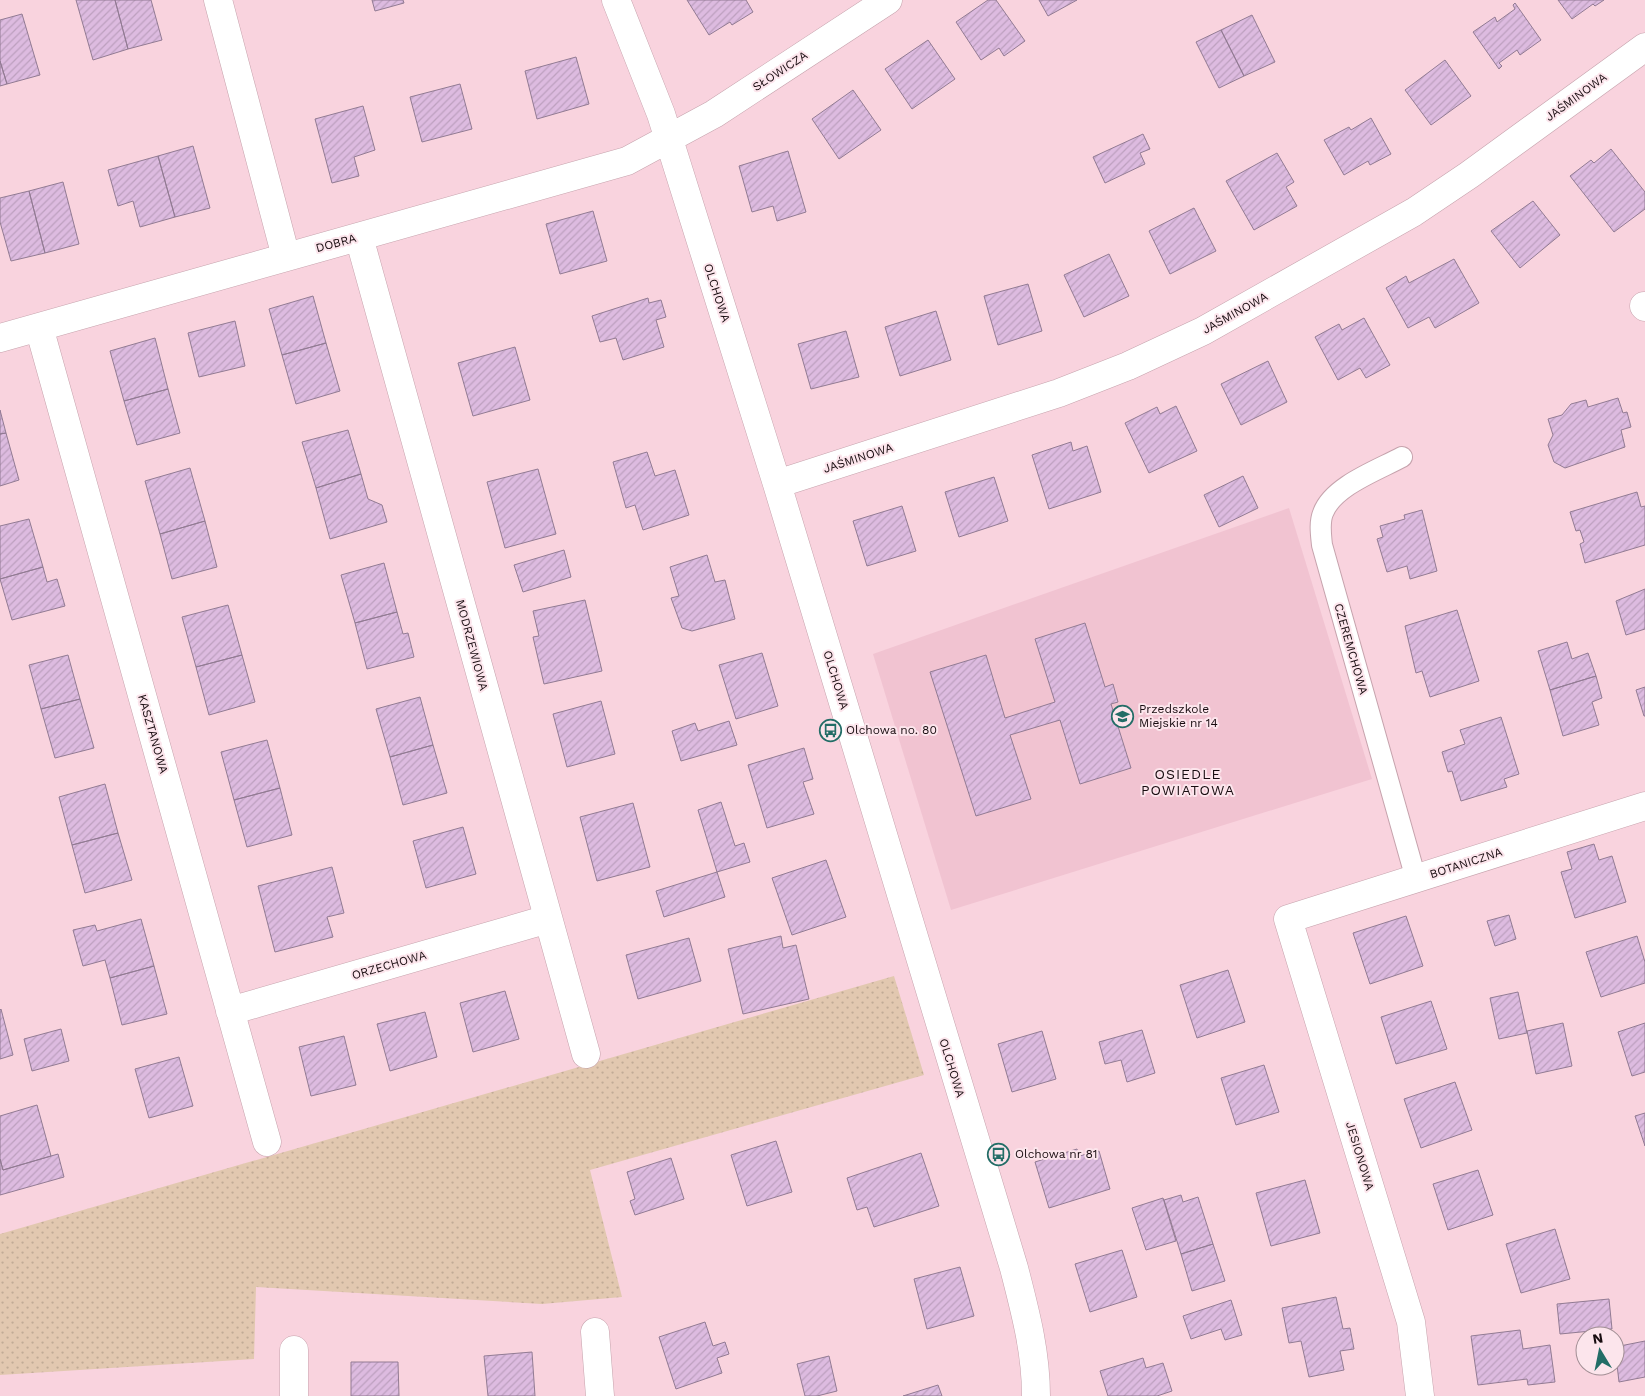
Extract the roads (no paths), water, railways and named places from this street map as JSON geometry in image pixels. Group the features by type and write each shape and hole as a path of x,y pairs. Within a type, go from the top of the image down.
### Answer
{"street":[{"path":"218,0 286,256"},
{"name":"OLCHOWA","path":"616,0 656,98 669,138 777,484 1014,1268 1032,1338 1036,1396"},
{"name":"SŁOWICZA","path":"669,138 714,114 888,0"},
{"name":"JAŚMINOWA","path":"777,484 1059,392 1128,366 1203,331 1414,212 1469,175 1645,47"},
{"name":"DOBRA","path":"0,338 617,164 646,152 669,138"},
{"name":"MODRZEWIOWA","path":"359,237 586,1054"},
{"name":"KASZTANOWA","path":"39,327 267,1142"},
{"name":"BOTANICZNA","path":"1288,919 1645,806"},
{"name":"ORZECHOWA","path":"230,1011 548,919"},
{"name":"JESIONOWA","path":"1288,919 1411,1322 1420,1396"},
{"path":"595,1332 600,1396"},
{"path":"294,1350 294,1396"}],"lane":[{"name":"CZEREMCHOWA","path":"1402,457 1341,490 1323,513 1321,528 1322,545 1416,878"}],"place":[{"name":"Przedszkole Miejskie nr 14","path":"1123,716"},
{"name":"Olchowa no. 80","path":"830,730"},
{"name":"Olchowa nr 81","path":"999,1154"}],"district":[{"name":"OSIEDLE POWIATOWA","path":"1188,782"}]}
